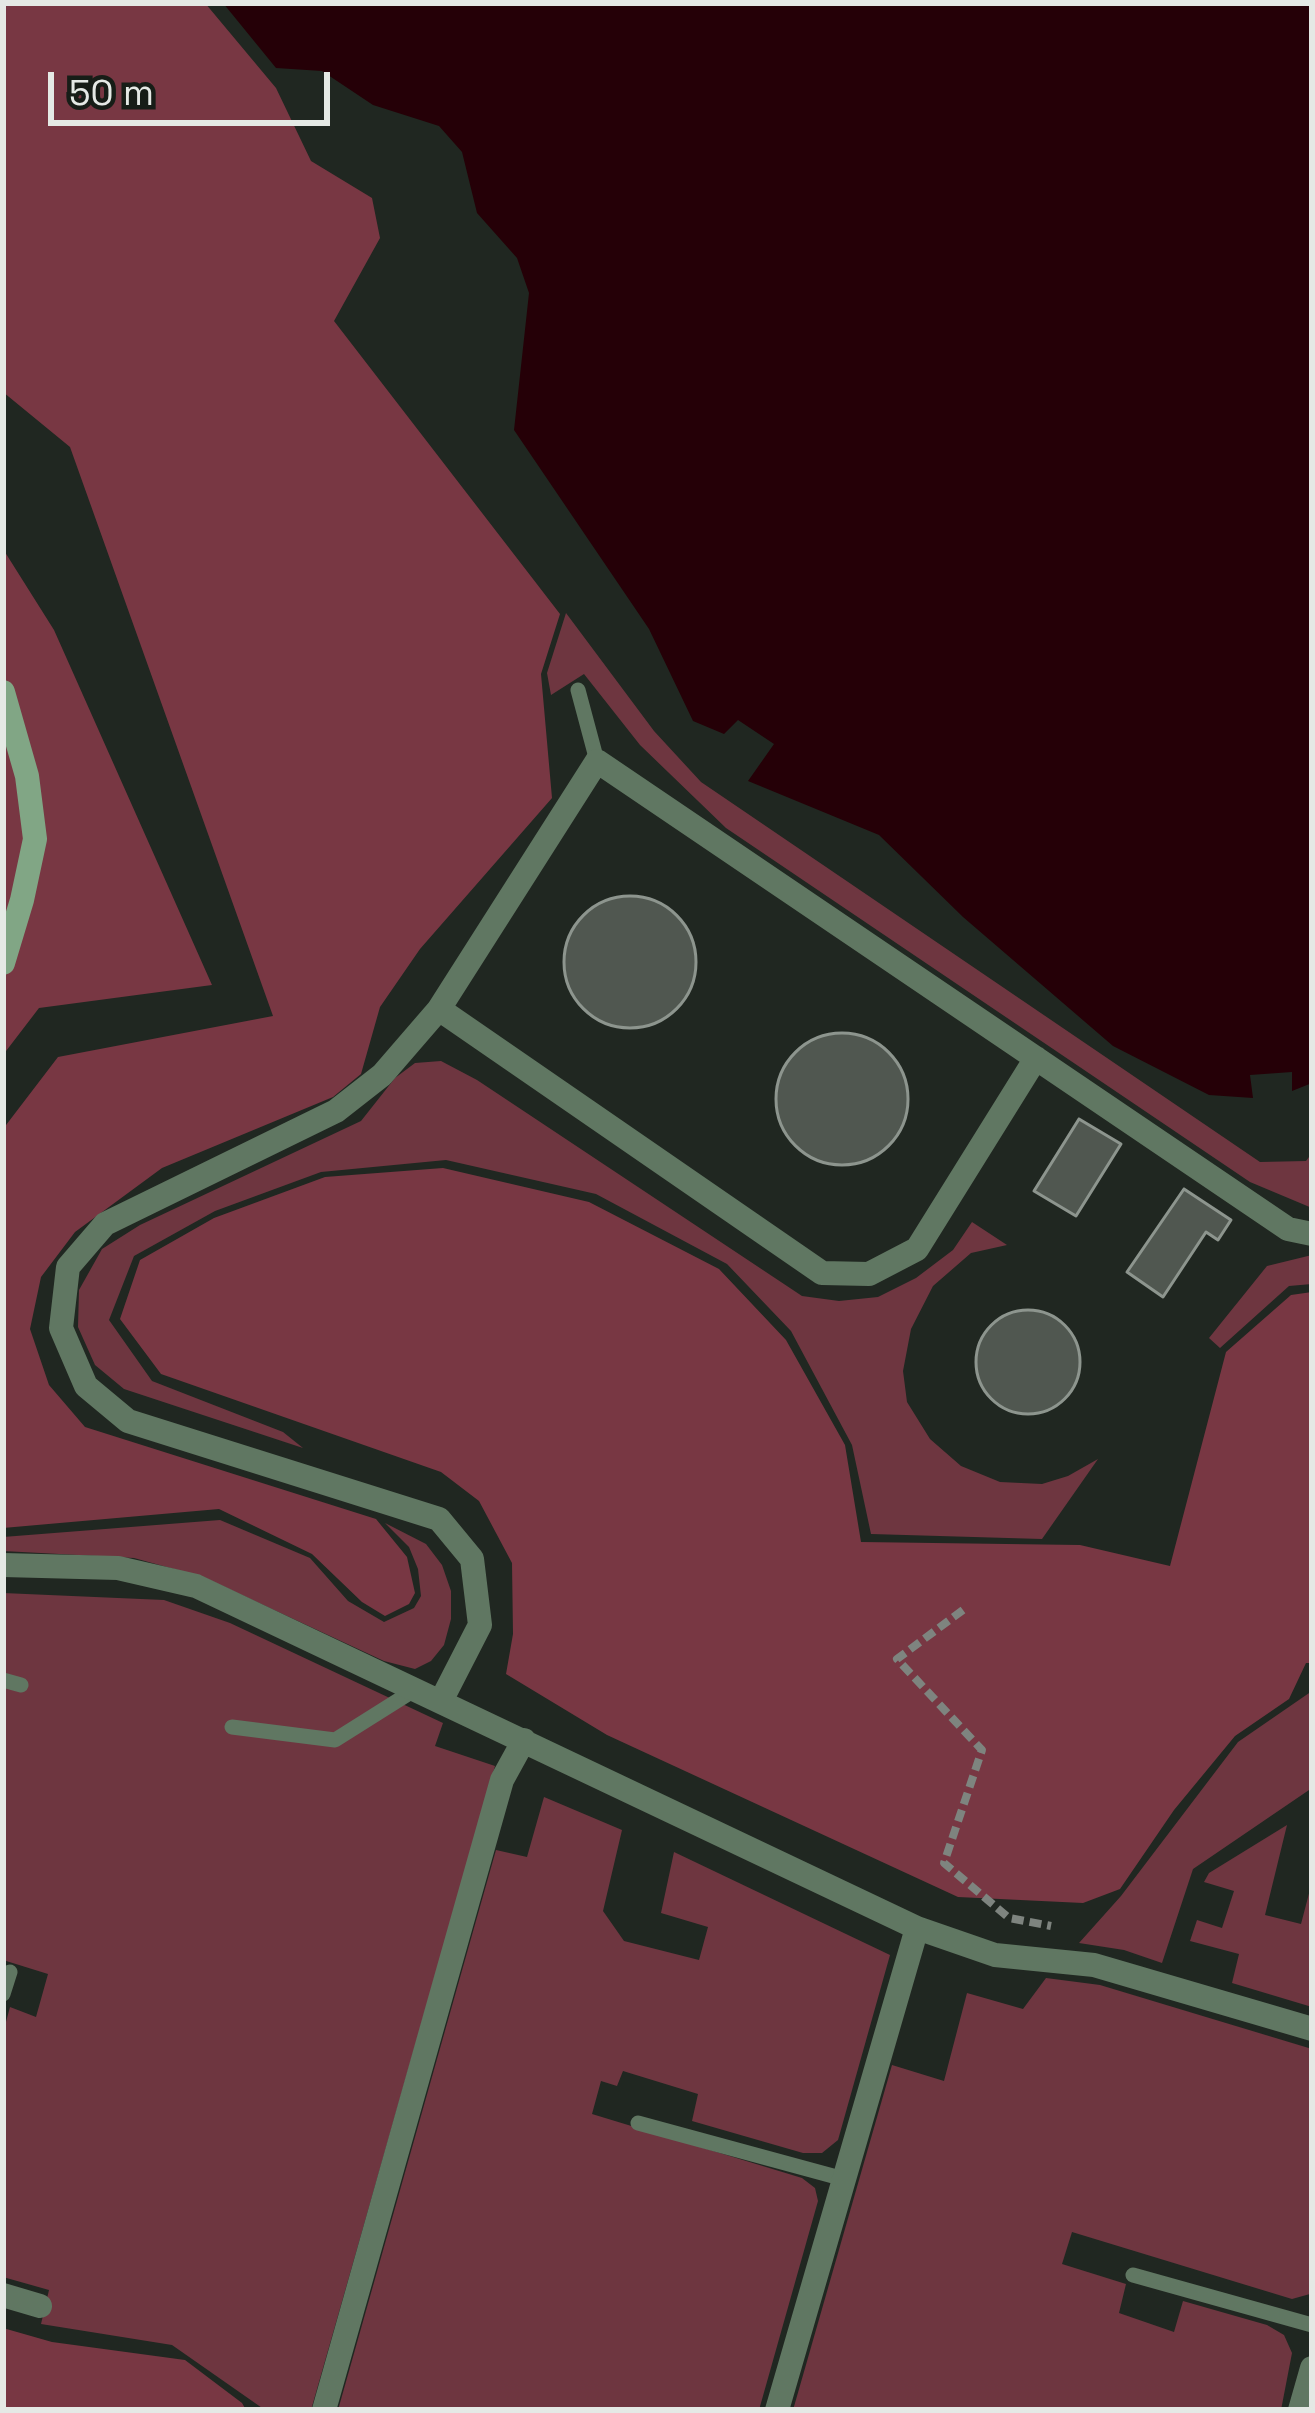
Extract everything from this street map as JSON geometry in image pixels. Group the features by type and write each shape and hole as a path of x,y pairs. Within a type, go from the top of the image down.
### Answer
{"main road":[{"path":"3,692 27,776 35,839 3,963"}],"street":[{"path":"441,1701 480,1625 472,1559 439,1519 128,1421 86,1386 61,1328 68,1267 105,1225 336,1111 382,1075 439,1009 597,761 1288,1229 1312,1234"},
{"path":"439,1009 822,1274 869,1274 917,1250 1036,1058"},
{"path":"3,1565 118,1568 196,1586 917,1928 995,1954 1094,1965 1312,2029"},
{"path":"324,2410 502,1780 524,1740"},
{"path":"777,2410 917,1928"},
{"path":"3,2295 40,2306"},
{"path":"1300,2410 1312,2368"}],"lane":[{"path":"578,690 597,761"},
{"path":"3,1680 22,1685"},
{"path":"232,1727 335,1740 416,1689"},
{"path":"3,1994 10,1972"},
{"path":"638,2123 844,2180"},
{"path":"1133,2276 1312,2325"}],"path":[{"path":"963,1610 897,1659 982,1750 944,1863 1009,1918 1052,1927 1074,1962"}],"shaded area":[{"path":"3,3 205,3 276,88 311,161 372,198 380,238 334,321 560,614 541,674 552,798 420,949 380,1007 361,1074 333,1097 162,1168 75,1232 41,1277 30,1329 49,1385 85,1427 376,1519 407,1557 415,1593 409,1604 385,1616 362,1602 312,1554 219,1509 3,1528 3,1129 58,1057 273,1016 70,447 3,392"},
{"path":"223,3 1312,3 1312,1083 1292,1091 1292,1072 1250,1075 1253,1098 1209,1095 1113,1046 963,917 879,835 748,781 774,744 738,720 724,734 693,721 649,629 514,430 529,293 517,258 477,213 462,152 439,126 373,105 322,71 276,68"},
{"path":"3,549 54,630 212,985 39,1008 3,1055"},
{"path":"566,613 654,731 701,782 1260,1162 1306,1161 1312,1153 1312,1208 1250,1182 726,828 640,745 584,674 551,695 547,673"},
{"path":"441,1061 477,1080 802,1296 839,1301 878,1297 916,1278 953,1250 972,1222 1007,1245 971,1253 933,1286 911,1329 903,1371 907,1402 930,1439 961,1466 1000,1482 1042,1484 1098,1459 1042,1539 871,1534 852,1445 791,1331 727,1264 596,1194 446,1160 321,1172 215,1211 134,1256 109,1320 152,1381 283,1432 303,1448 124,1389 95,1365 78,1327 79,1290 102,1249 140,1225 361,1121 395,1078 415,1063"},
{"path":"443,1168 589,1202 719,1269 786,1340 845,1445 861,1542 1080,1545 1170,1566 1226,1352 1291,1295 1312,1292 1312,1663 1306,1663 1289,1699 1235,1736 1174,1810 1120,1889 1083,1903 958,1897 607,1735 506,1674 513,1634 512,1563 479,1501 441,1472 161,1374 120,1319 140,1260 214,1218 325,1177"},
{"path":"1312,1255 1312,1284 1289,1286 1220,1348 1209,1338 1267,1266"},
{"path":"220,1520 310,1558 348,1601 384,1622 414,1608 421,1596 409,1547 385,1523 426,1544 442,1565 451,1591 444,1645 431,1661 415,1669 384,1661 203,1577 134,1558 3,1551 3,1537"},
{"path":"3,1593 164,1600 230,1623 443,1723 435,1746 495,1766 311,2410 265,2410 172,2345 41,2324 49,2290 3,2277 3,2033 10,2007 36,2017 48,1974 3,1960"},
{"path":"1312,1691 1312,1788 1193,1869 1162,1963 1124,1950 1079,1943 1121,1896 1238,1742"},
{"path":"544,1797 622,1830 603,1911 624,1941 699,1960 708,1927 661,1913 674,1852 890,1955 838,2140 822,2153 803,2153 692,2121 698,2094 623,2071 617,2086 601,2081 592,2114 802,2178 815,2188 818,2201 759,2410 338,2410 496,1850 527,1857"},
{"path":"1287,1825 1265,1915 1301,1924 1312,1882 1312,2007 1232,1983 1239,1954 1190,1941 1197,1920 1222,1928 1234,1891 1204,1882 1209,1873"},
{"path":"1046,1978 1100,1985 1312,2049 1310,2294 1292,2299 1072,2232 1062,2264 1126,2284 1119,2313 1174,2332 1183,2301 1267,2325 1284,2335 1292,2353 1281,2410 793,2410 892,2065 944,2081 967,1993 1023,2009"},
{"path":"3,2328 52,2342 185,2360 246,2410 3,2410"}],"building":[{"path":"630,896 655,901 677,915 691,937 696,962 691,987 677,1009 655,1023 630,1028 605,1023 583,1009 569,987 564,962 569,937 583,915 605,901"},
{"path":"842,1033 867,1038 889,1052 903,1074 908,1099 903,1124 889,1146 867,1160 842,1165 817,1160 795,1146 781,1124 776,1099 781,1074 795,1052 817,1038"},
{"path":"1079,1119 1121,1144 1076,1216 1034,1191"},
{"path":"1184,1189 1231,1220 1218,1240 1206,1232 1163,1297 1127,1272"},
{"path":"1028,1310 1048,1314 1065,1325 1076,1342 1080,1362 1076,1382 1065,1399 1048,1410 1028,1414 1008,1410 991,1399 980,1382 976,1362 980,1342 991,1325 1008,1314"}]}
